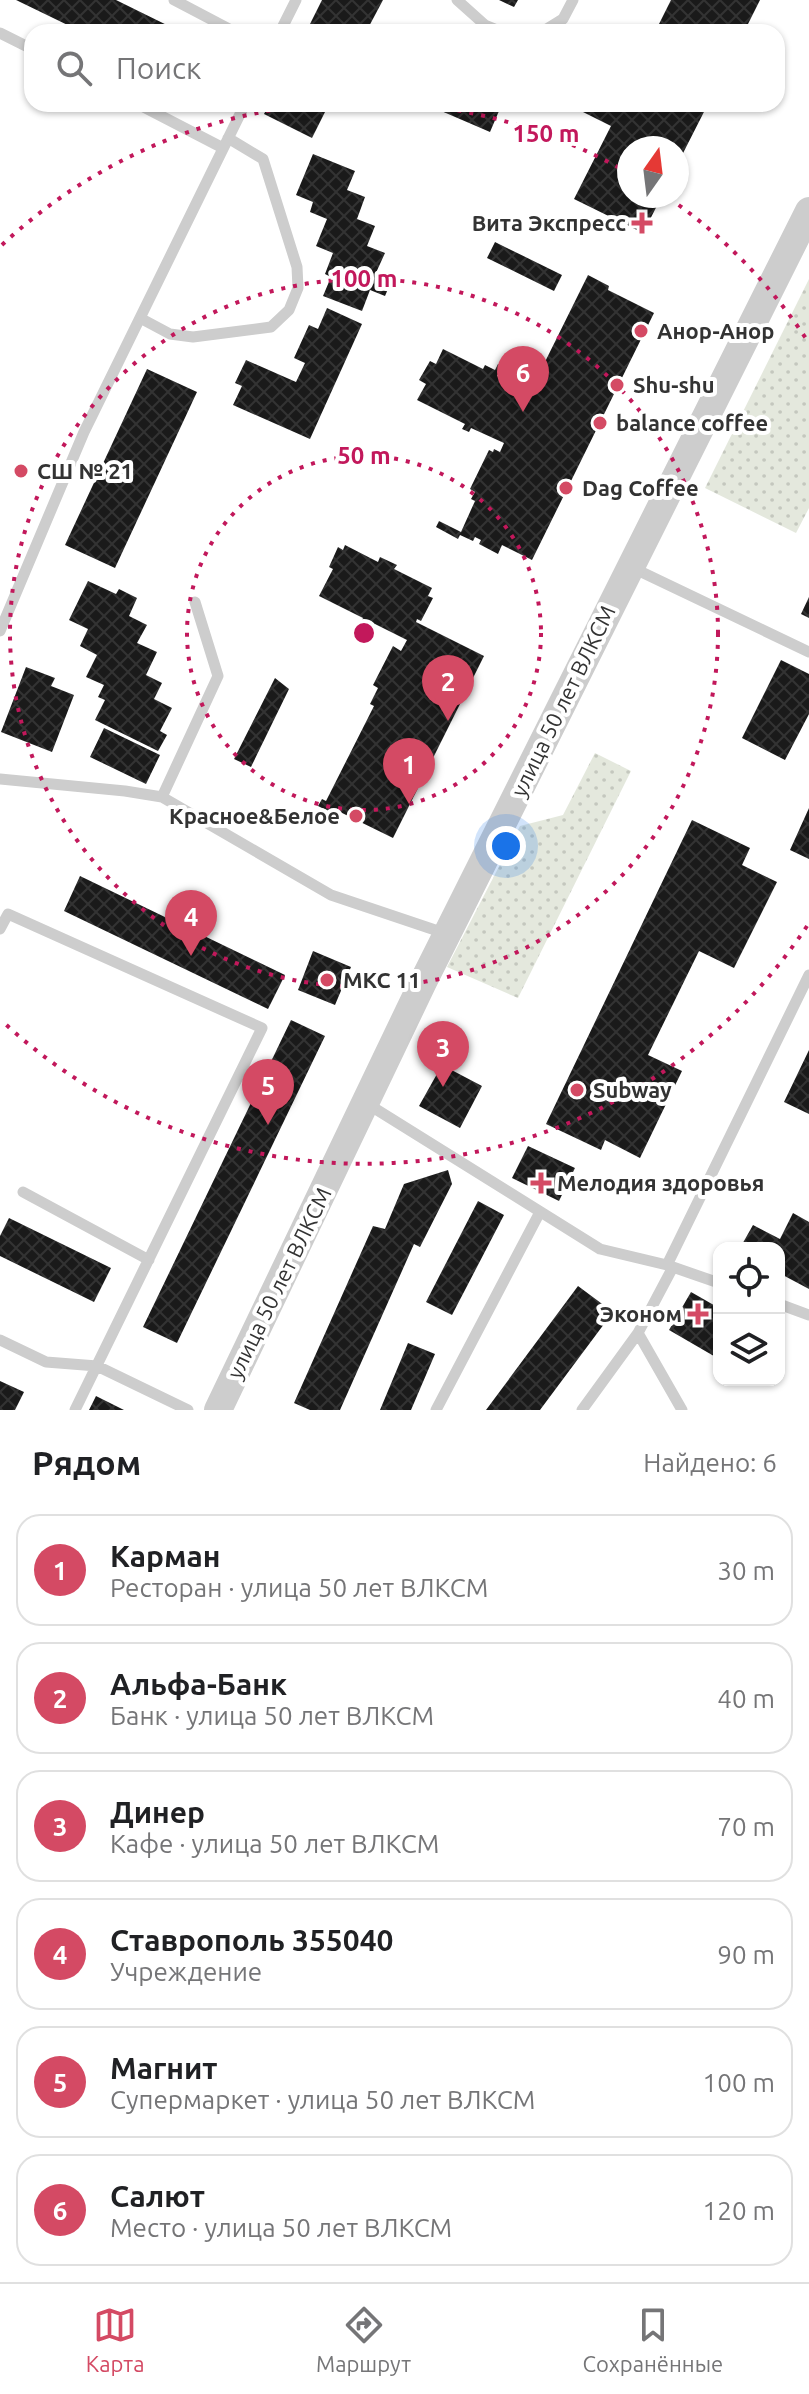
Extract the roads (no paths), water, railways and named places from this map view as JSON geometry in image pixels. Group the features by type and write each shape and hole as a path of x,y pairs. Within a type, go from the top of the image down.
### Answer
{"street":[{"name":"улица 50 лет ВЛКСМ","path":"218,1410 448,935 809,211"}],"lane":[{"path":"174,0 220,24"},
{"path":"284,24 296,0"},
{"path":"457,0 484,24"},
{"path":"555,24 563,19 573,0"},
{"path":"0,33 24,45"},
{"path":"140,318 170,334 193,337 271,327 289,310 298,288 297,267 263,159 156,112"},
{"path":"0,631 84,432 241,112"},
{"path":"630,567 809,652"},
{"path":"162,797 218,676 195,602"},
{"path":"0,779 162,797 331,895 448,935"},
{"path":"0,929 8,914 262,1028 75,1410"},
{"path":"582,1410 638,1333 809,975"},
{"path":"366,1103 475,1168 600,1249 670,1266 713,1281"},
{"path":"23,1192 149,1260"},
{"path":"436,1410 540,1212"},
{"path":"785,1306 809,1315"},
{"path":"638,1333 682,1410"},
{"path":"0,1340 46,1362 97,1366 188,1410"}],"place":[{"name":"Вита Экспресс","path":"642,223"},
{"name":"Анор-Анор","path":"641,331"},
{"name":"Shu-shu","path":"617,385"},
{"name":"Салют","path":"523,412"},
{"name":"balance coffee","path":"600,423"},
{"name":"СШ № 21","path":"21,471"},
{"name":"Dag Coffee","path":"566,488"},
{"name":"Альфа-Банк","path":"448,721"},
{"name":"Карман","path":"409,804"},
{"name":"Красное&Белое","path":"356,816"},
{"name":"Ставрополь 355040","path":"191,956"},
{"name":"МКС 11","path":"327,980"},
{"name":"Динер","path":"443,1087"},
{"name":"Subway","path":"577,1090"},
{"name":"Магнит","path":"268,1125"},
{"name":"Мелодия здоровья","path":"541,1183"},
{"name":"Эконом","path":"698,1314"}]}
